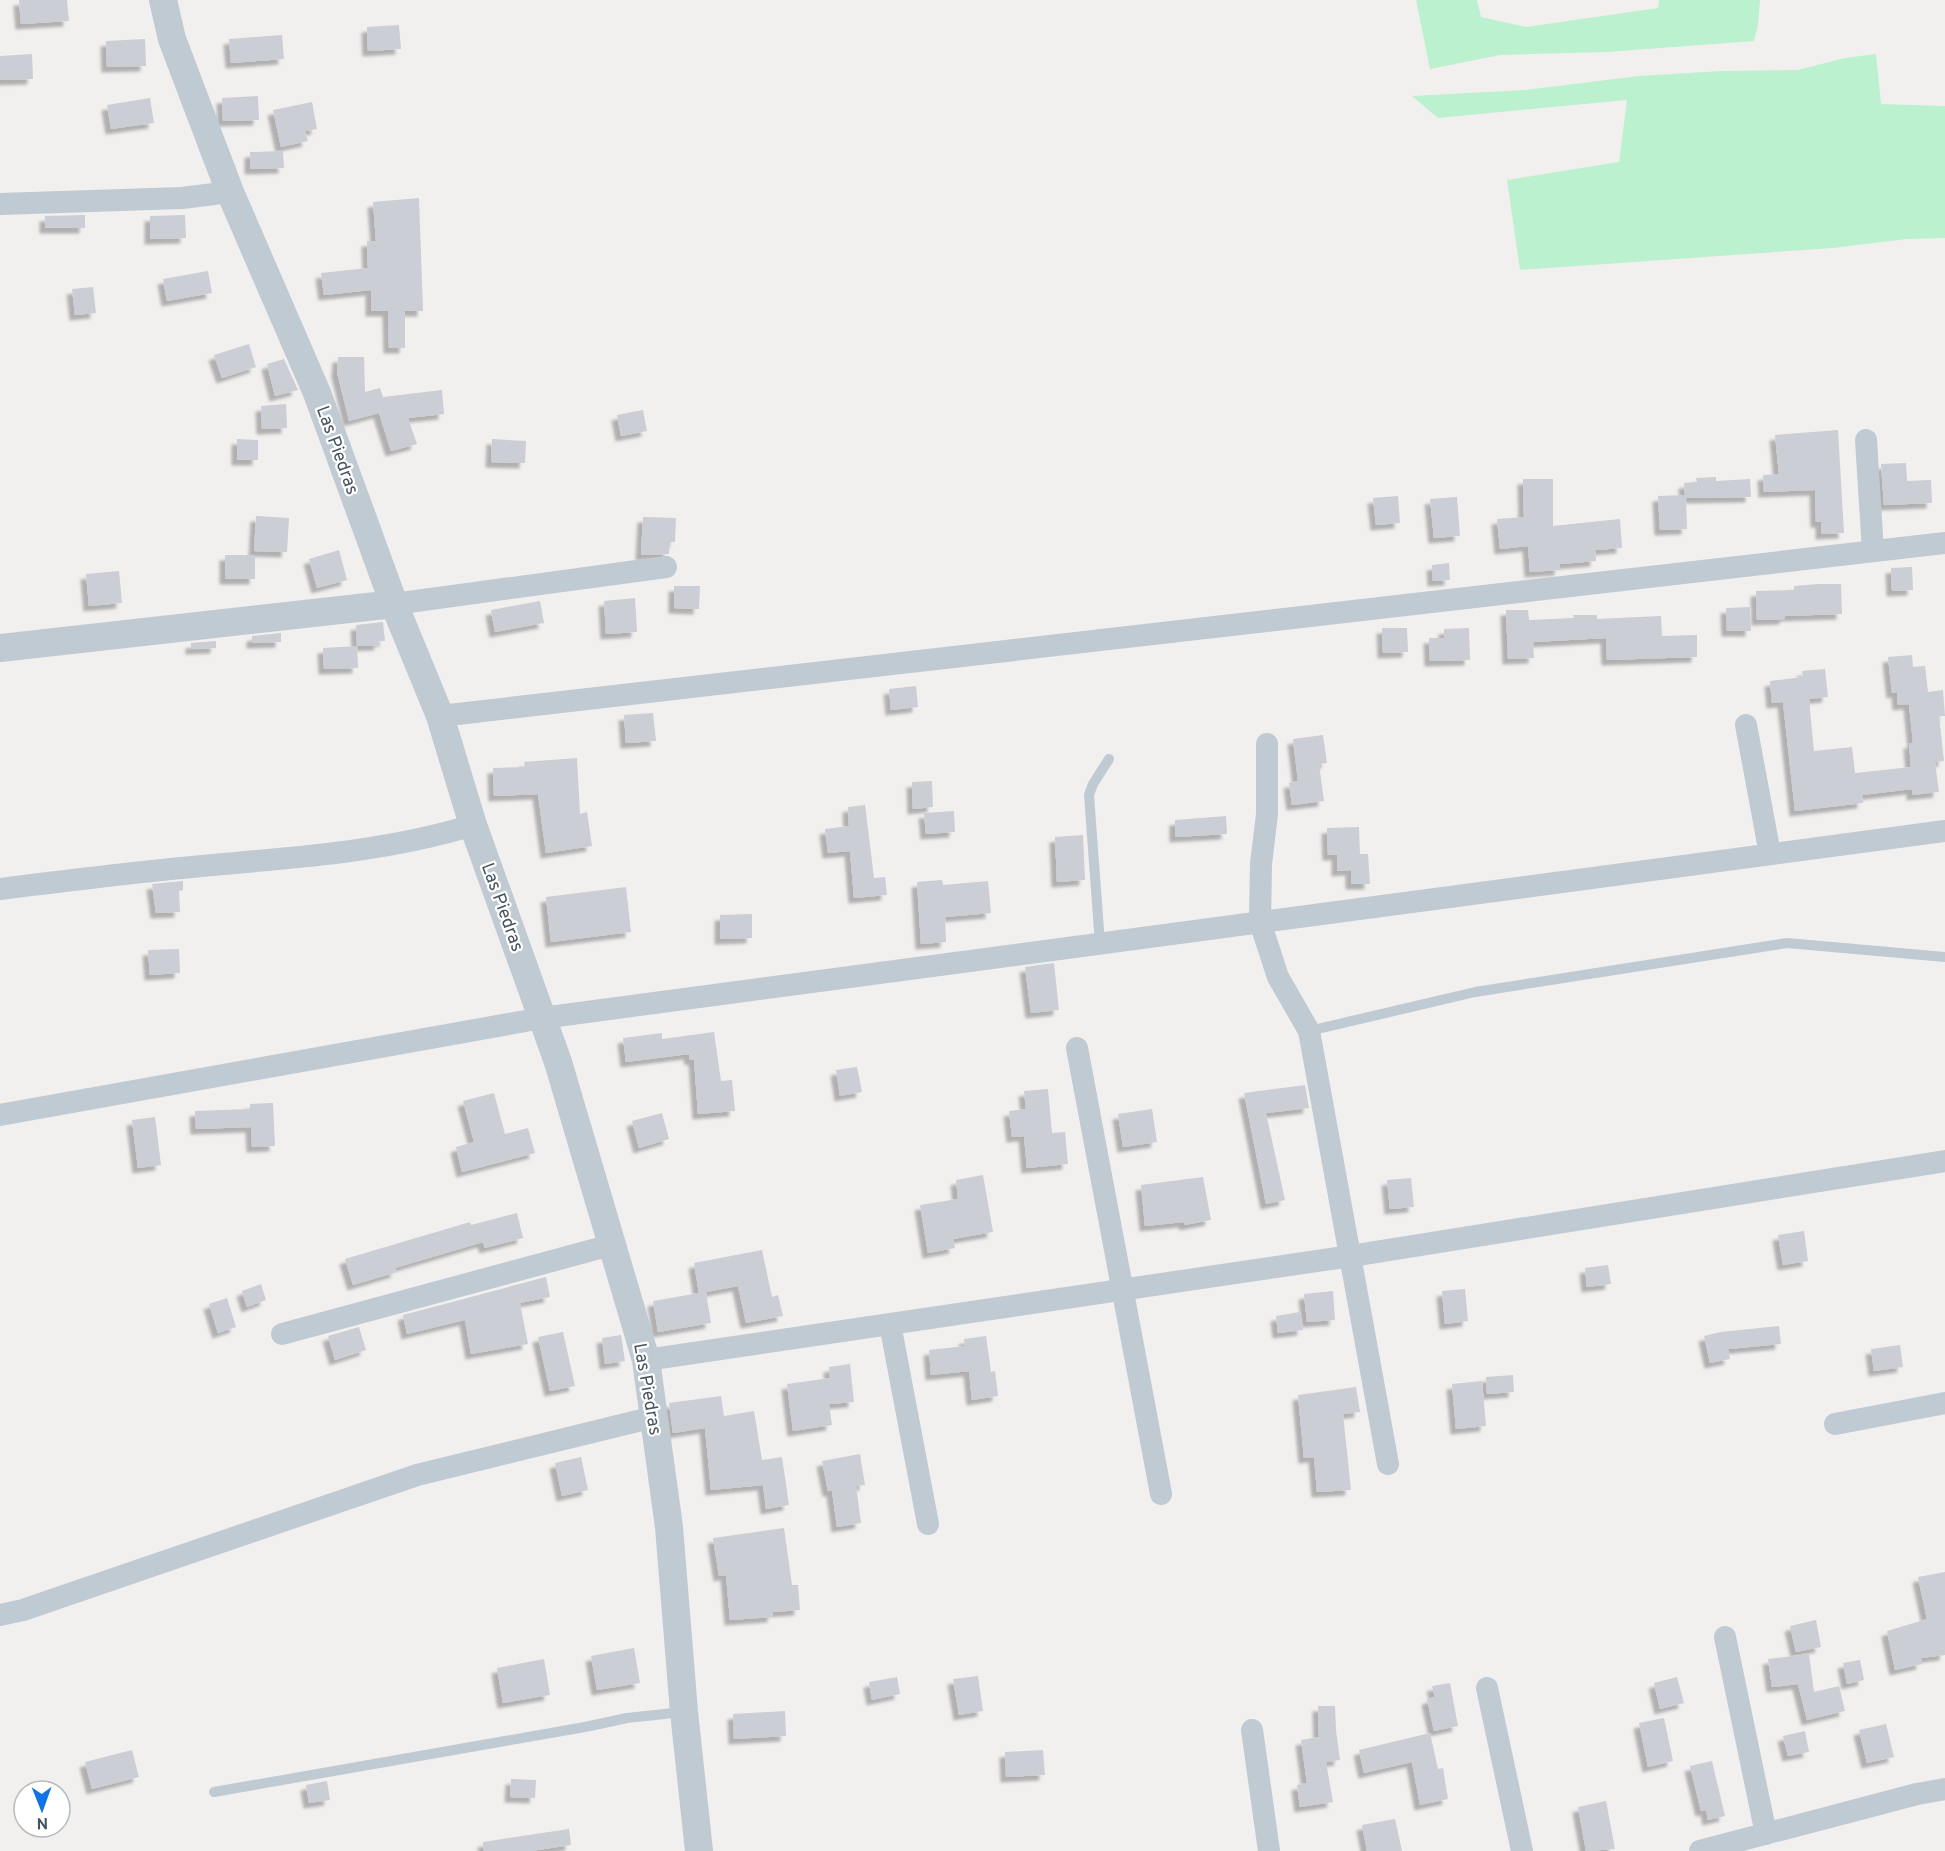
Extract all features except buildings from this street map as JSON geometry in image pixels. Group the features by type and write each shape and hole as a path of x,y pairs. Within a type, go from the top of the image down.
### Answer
{"street":[{"name":"Las Piedras","path":"163,0 172,39 230,192 317,393 394,604 440,716 473,825 558,1062 646,1360 669,1527 684,1712 699,1851"},
{"path":"0,204 182,198 230,192"},
{"path":"1866,440 1873,551"},
{"path":"440,716 1945,543"},
{"path":"0,648 394,604 666,567"},
{"path":"1746,725 1770,854"},
{"path":"1267,744 1267,814 1261,864 1260,922 1278,977 1309,1031 1388,1464"},
{"path":"0,889 408,842 473,825"},
{"path":"0,1116 542,1018 1945,831"},
{"path":"1077,1048 1161,1494"},
{"path":"646,1360 1351,1256 1945,1161"},
{"path":"282,1334 611,1245"},
{"path":"890,1324 928,1524"},
{"path":"1835,1424 1945,1403"},
{"path":"0,1616 24,1610 417,1475 654,1417"},
{"path":"1725,1637 1766,1834"},
{"path":"1487,1688 1522,1851"},
{"path":"1252,1730 1269,1851"},
{"path":"1700,1851 1917,1794 1945,1789"}],"lane":[{"path":"1100,944 1089,795 1093,784 1109,759"},
{"path":"1309,1031 1475,992 1787,943 1945,957"},
{"path":"214,1792 627,1718 684,1712"}],"green space":[{"path":"1416,0 1477,0 1481,17 1526,27 1658,8 1659,0 1760,0 1754,41 1607,52 1500,55 1430,69"},
{"path":"1876,54 1881,104 1945,106 1945,238 1907,239 1833,248 1520,270 1507,180 1619,162 1627,100 1438,118 1412,96 1525,90 1639,76 1722,71 1798,70 1845,58"}]}
